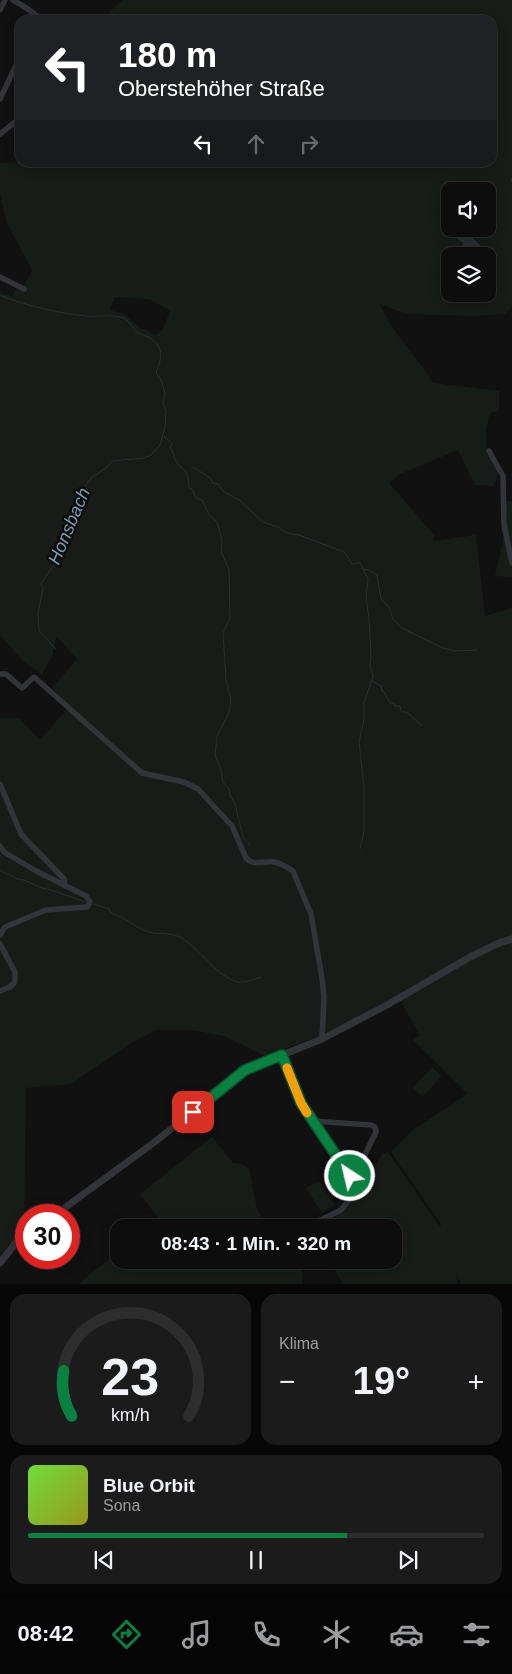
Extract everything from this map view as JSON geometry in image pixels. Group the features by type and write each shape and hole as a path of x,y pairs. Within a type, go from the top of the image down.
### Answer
{"street":[{"path":"0,10 5,0"},
{"path":"13,0 35,15"},
{"path":"0,99 15,68"},
{"path":"0,134 15,122"},
{"path":"0,276 24,289"},
{"path":"489,451 503,476 504,525 512,563"},
{"path":"0,674 6,674 22,688 34,677 142,773 184,782 198,789 232,826 249,861 260,863 276,862 293,871 311,914 324,997 322,1039"},
{"path":"0,784 21,834 64,879 65,886"},
{"path":"0,846 4,852 86,896 90,900 88,906 82,908 46,910 5,926 0,935"},
{"path":"70,1204 156,1141 236,1076 253,1066 322,1039 470,957 501,942 512,939"},
{"path":"0,944 15,972 15,982 10,987 0,991"},
{"path":"282,1055 301,1103 353,1179"},
{"path":"312,1121 371,1125 375,1127 376,1132 353,1179 352,1192 348,1201 340,1210 321,1219"},
{"path":"0,1263 15,1244"}],"shaded area":[{"path":"123,0 512,0 512,307 505,314 474,316 406,314 380,304 391,325 433,383 499,391 499,411 490,413 486,436 489,456 498,471 497,480 493,486 475,485 458,450 400,474 389,483 434,535 434,541 476,535 485,616 512,608 512,1284 461,1284 455,1272 459,1284 343,1284 334,1269 402,1269 402,1219 325,1219 347,1206 358,1196 382,1154 388,1152 440,1227 441,1224 391,1152 413,1130 468,1094 413,1040 420,1035 400,1000 464,957 383,1004 317,1037 265,1056 224,1036 192,1030 155,1030 130,1044 71,1084 26,1088 24,1204 15,1204 15,1241 0,1259 0,718 19,718 40,740 68,708 51,690 77,659 56,636 53,654 42,675 22,660 0,635 0,291 12,297 16,289 23,287 32,270 6,221 0,193 0,163 15,162 15,167 497,167 497,15 108,15","holes":["441,182 496,182 496,237 474,238 483,247 496,247 496,302 441,302 441,247 468,247 459,237 441,237","115,297 149,299 170,311 163,330 155,336 147,330 140,328 124,314 109,310"]},
{"path":"456,237 473,237 482,247 461,247 464,243"},
{"path":"505,501 512,501 512,577 495,576 505,531"},
{"path":"432,1067 441,1076 423,1097 413,1088"},
{"path":"212,1137 233,1163 242,1164 249,1169 257,1209 262,1219 157,1219 158,1218 140,1194"},
{"path":"319,1181 335,1205 322,1213 306,1188"},
{"path":"110,1258 110,1269 303,1269 302,1284 78,1284"}],"waterway":[{"name":"Honsbach","path":"0,295 31,306 65,313 124,318 137,332 153,341 161,353 156,373 161,380 165,392 163,403 166,411 165,427 160,445 151,455 144,458 112,461 106,468 91,478 81,493 75,515 62,535 57,560 41,584 43,588 38,613 39,631 56,649"},
{"path":"164,436 172,443 170,448 175,459 187,474 189,488 193,490 195,497 203,501 209,515 217,522 222,540 221,551 229,570 230,619 223,633 226,680 231,700 229,713 217,736 215,755 223,782 229,789 235,804 243,837 249,844"},
{"path":"193,467 210,478 213,483 218,484 224,492 239,500 263,522 278,527 287,533 299,535 344,552 352,564 360,563 368,579 366,598 369,618 370,666 373,676 364,703 364,719 359,742 364,788 364,831 360,849"},
{"path":"363,569 377,575 381,599 389,607 393,619 402,628 443,648 455,651 477,650"},
{"path":"372,681 381,686 390,703 394,703 394,706 400,706 401,711 408,713 422,726"},
{"path":"0,870 17,879 85,902"},
{"path":"94,904 109,909 111,913 147,931 180,937 230,979 241,982 261,977"}],"slow traffic":[{"path":"287,1068 307,1113"}],"route":[{"path":"193,1112 245,1070 282,1055 301,1103 350,1176"}]}
